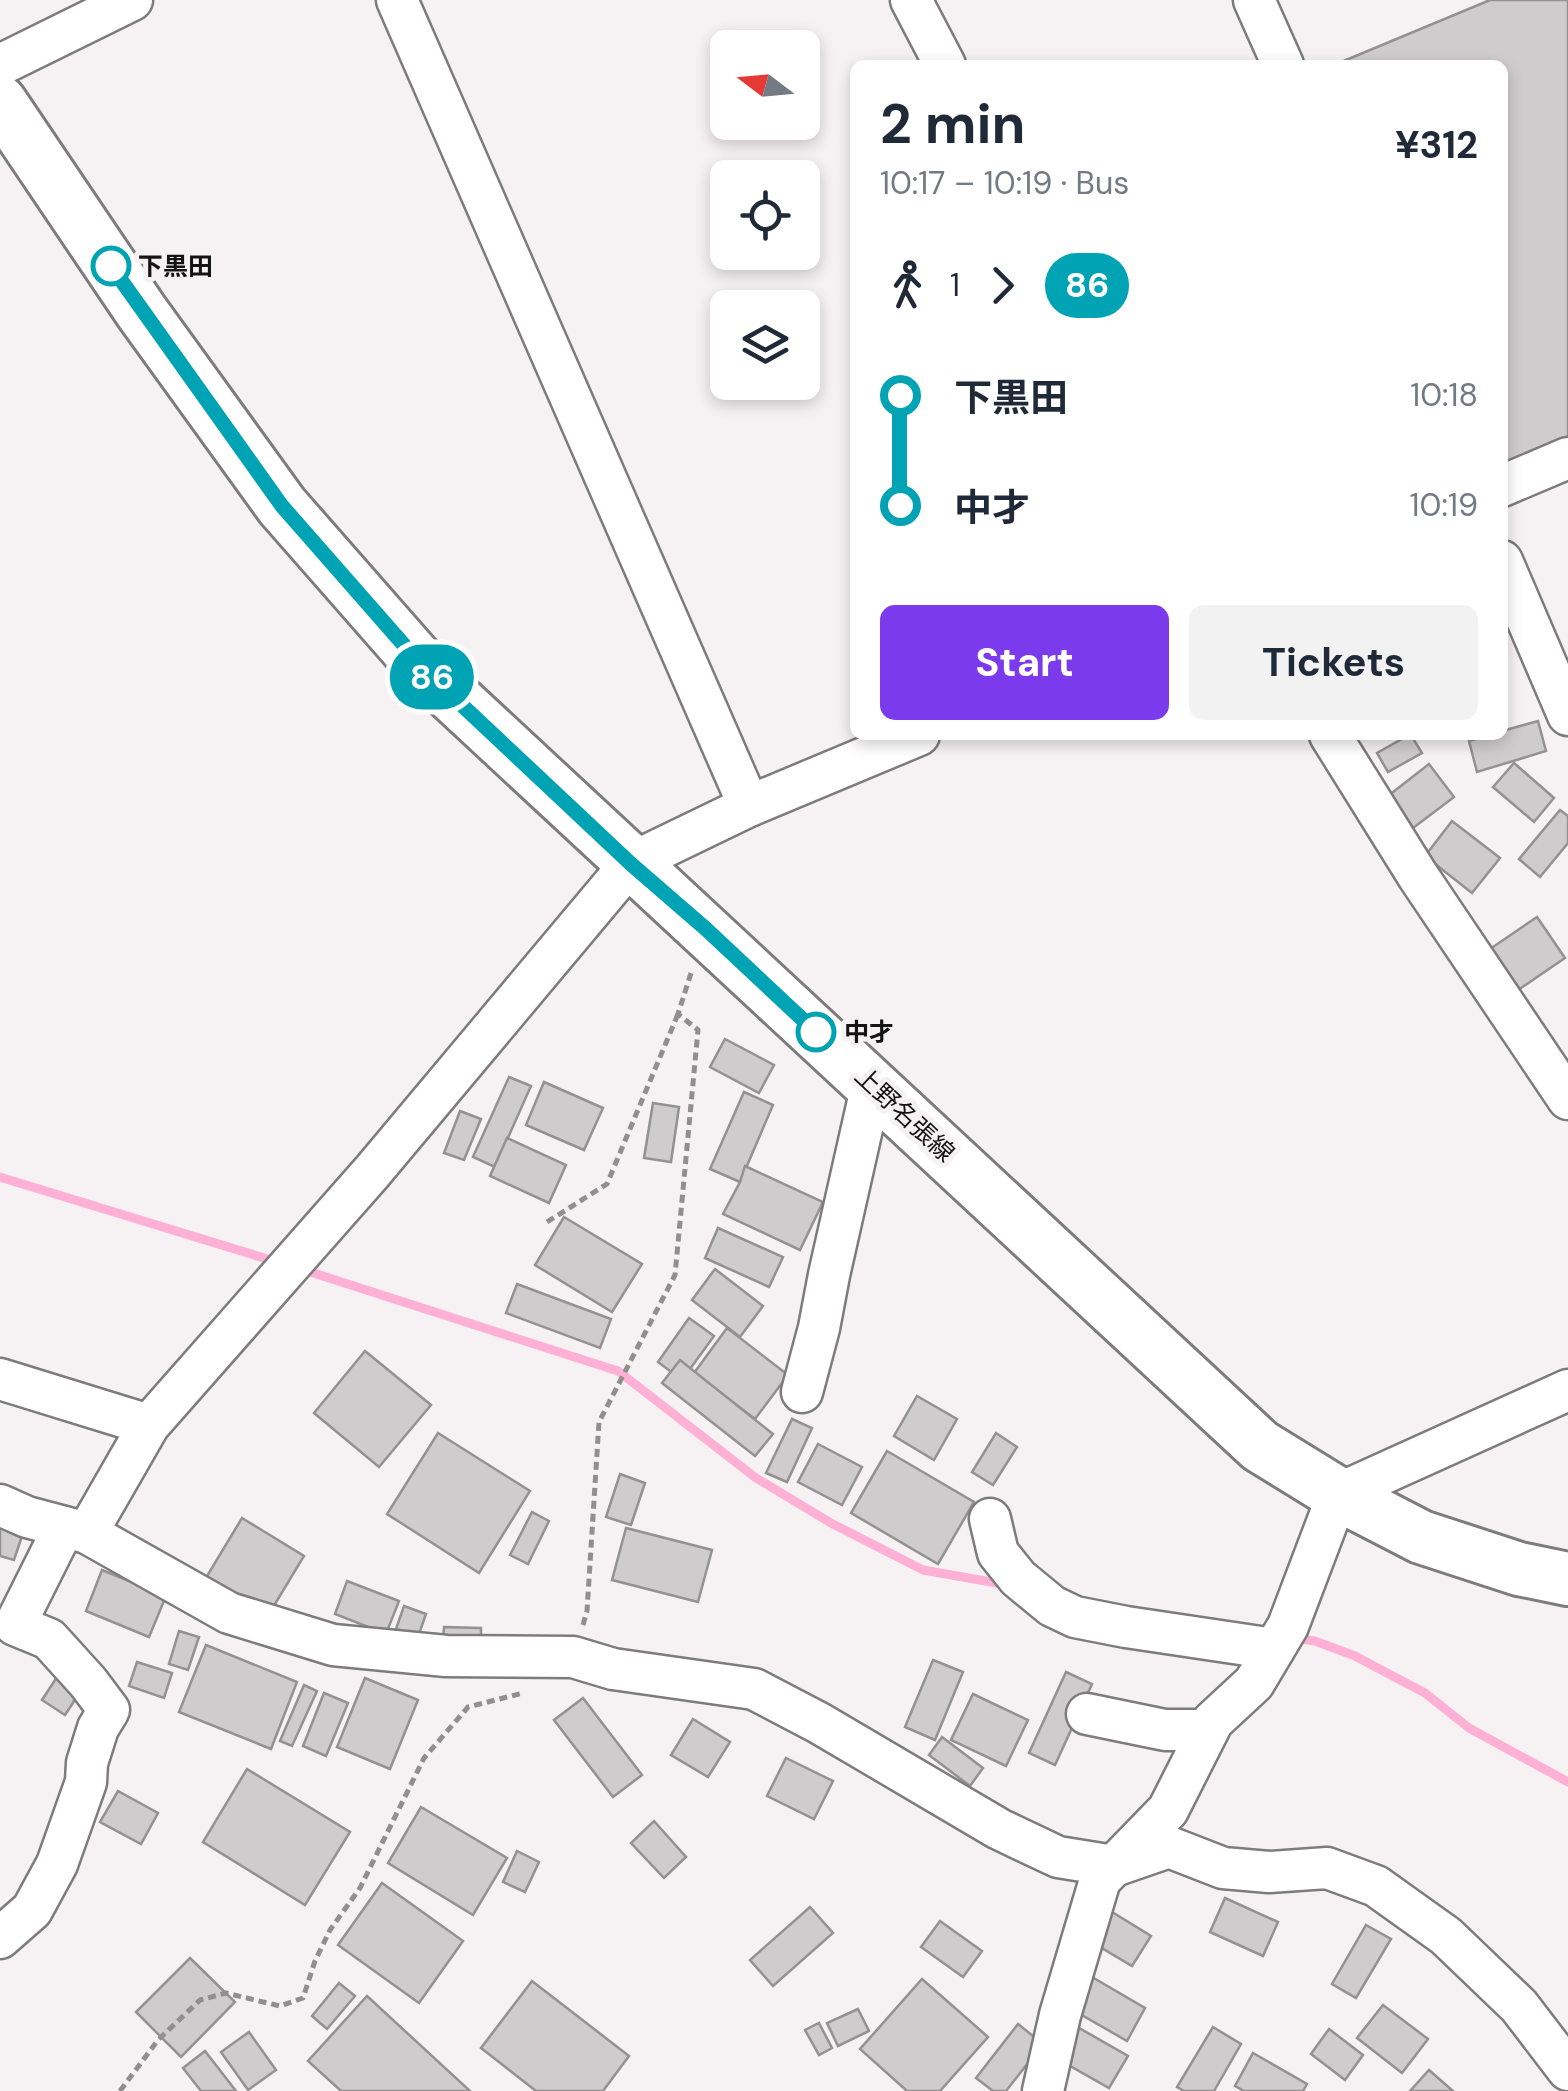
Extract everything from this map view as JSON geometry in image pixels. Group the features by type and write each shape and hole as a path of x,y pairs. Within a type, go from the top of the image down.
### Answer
{"main road":[{"name":"上野名張線","path":"0,102 141,311 282,506 432,677 1260,1446 1338,1494 1422,1537 1519,1569 1568,1579"}],"street":[{"path":"0,65 132,0"},
{"path":"397,0 749,806"},
{"path":"911,0 941,60"},
{"path":"1254,0 1281,60"},
{"path":"1508,483 1568,458"},
{"path":"1508,575 1568,715"},
{"path":"0,1938 32,1910 58,1864 86,1782 87,1763 98,1728 109,1710 49,1639 16,1625 148,1425 372,1172 631,864 749,806 907,740"},
{"path":"1333,740 1418,876 1568,1099"},
{"path":"802,1392 872,1084"},
{"path":"0,1379 148,1425"},
{"path":"1042,2091 1100,1880 1168,1810 1214,1720 1254,1683 1281,1638 1338,1494 1568,1390"},
{"path":"0,1506 76,1530 229,1613 333,1644 446,1656 574,1657 613,1669 754,1689 819,1723 998,1830 1058,1857 1114,1866 1170,1847 1223,1868 1269,1872 1327,1868 1376,1886 1446,1936 1519,2006 1568,2070"},
{"path":"990,1519 998,1553 1018,1578 1052,1606 1076,1616 1126,1627 1281,1638"},
{"path":"1087,1714 1165,1730 1208,1730"}],"path":[{"path":"548,1222 607,1184 678,1014 706,929"},
{"path":"120,2091 158,2040 200,2000 226,1994 280,2006 303,1998 330,1930 360,1888 424,1758 468,1708 531,1691 574,1657 587,1610 599,1422 675,1275 698,1030 678,1014"}],"building":[{"path":"1490,0 1568,0 1568,440 1508,466 1508,60 1346,60"},
{"path":"1538,721 1546,751 1477,772 1469,741 1508,740 1508,729"},
{"path":"1400,740 1414,740 1422,753 1388,772 1377,753"},
{"path":"1514,763 1554,798 1534,822 1493,787"},
{"path":"1429,764 1454,797 1413,828 1388,796"},
{"path":"1560,810 1568,816 1568,843 1540,877 1519,859"},
{"path":"1452,821 1500,858 1472,893 1425,856"},
{"path":"1537,917 1565,958 1518,990 1490,949"},
{"path":"725,1039 774,1065 759,1093 710,1067"},
{"path":"509,1077 531,1086 495,1167 473,1157"},
{"path":"544,1082 603,1108 584,1150 526,1125"},
{"path":"744,1092 773,1105 740,1182 710,1169"},
{"path":"653,1103 679,1107 671,1162 644,1158"},
{"path":"460,1111 481,1119 464,1160 444,1153"},
{"path":"507,1138 566,1165 549,1203 490,1176"},
{"path":"745,1166 823,1202 800,1250 723,1214"},
{"path":"564,1217 642,1264 612,1312 535,1265"},
{"path":"718,1228 783,1257 769,1287 705,1258"},
{"path":"715,1269 763,1306 740,1337 692,1300"},
{"path":"517,1284 611,1319 600,1348 506,1313"},
{"path":"689,1318 714,1336 682,1380 658,1362"},
{"path":"727,1328 788,1375 755,1419 694,1373"},
{"path":"365,1351 431,1405 379,1467 314,1413"},
{"path":"680,1360 773,1434 755,1456 662,1383"},
{"path":"917,1396 957,1419 934,1460 894,1436"},
{"path":"792,1419 812,1428 787,1482 766,1473"},
{"path":"438,1433 530,1491 479,1573 387,1514"},
{"path":"996,1433 1017,1447 993,1485 972,1472"},
{"path":"818,1444 862,1467 842,1505 798,1482"},
{"path":"887,1451 974,1502 938,1564 851,1513"},
{"path":"620,1474 645,1483 631,1525 606,1517"},
{"path":"532,1512 549,1521 528,1564 510,1555"},
{"path":"242,1518 304,1556 266,1619 204,1581"},
{"path":"0,1527 23,1533 14,1560 0,1556"},
{"path":"626,1528 712,1550 698,1602 612,1580"},
{"path":"102,1570 166,1596 149,1637 86,1611"},
{"path":"347,1581 399,1601 386,1634 335,1614"},
{"path":"404,1606 426,1614 418,1637 396,1629"},
{"path":"444,1627 481,1628 481,1641 443,1640"},
{"path":"179,1631 199,1637 188,1670 169,1664"},
{"path":"206,1645 297,1682 271,1749 179,1712"},
{"path":"933,1660 963,1672 935,1740 905,1727"},
{"path":"137,1662 172,1673 164,1698 129,1686"},
{"path":"1066,1672 1092,1684 1055,1765 1029,1753"},
{"path":"59,1674 82,1689 65,1715 42,1700"},
{"path":"365,1678 418,1700 390,1769 337,1747"},
{"path":"304,1685 317,1691 292,1746 280,1741"},
{"path":"324,1693 348,1703 326,1756 303,1746"},
{"path":"973,1694 1028,1720 1006,1766 951,1740"},
{"path":"583,1698 642,1775 613,1797 554,1720"},
{"path":"693,1719 730,1742 708,1777 671,1755"},
{"path":"942,1737 983,1768 970,1786 929,1755"},
{"path":"786,1758 833,1781 814,1819 767,1796"},
{"path":"247,1769 350,1832 305,1905 203,1842"},
{"path":"118,1791 158,1813 141,1844 100,1822"},
{"path":"421,1807 507,1858 473,1915 388,1863"},
{"path":"654,1821 686,1857 664,1878 631,1843"},
{"path":"517,1851 539,1862 525,1892 503,1882"},
{"path":"382,1883 463,1941 419,2003 338,1945"},
{"path":"1225,1898 1278,1922 1263,1956 1210,1932"},
{"path":"810,1907 833,1933 773,1986 750,1960"},
{"path":"1104,1907 1151,1936 1132,1966 1085,1938"},
{"path":"940,1921 982,1951 963,1977 921,1947"},
{"path":"1366,1925 1391,1939 1356,1998 1332,1984"},
{"path":"190,1958 235,2002 181,2057 136,2012"},
{"path":"1092,1977 1145,2008 1127,2041 1073,2010"},
{"path":"922,1979 988,2037 940,2091 907,2091 860,2049"},
{"path":"532,1981 629,2056 603,2091 536,2091 481,2048"},
{"path":"339,1983 355,1996 327,2029 312,2016"},
{"path":"367,1996 470,2091 341,2091 308,2061"},
{"path":"1383,2005 1428,2039 1402,2073 1357,2038"},
{"path":"858,2009 869,2031 838,2046 827,2023"},
{"path":"819,2023 832,2048 819,2055 805,2030"},
{"path":"1018,2024 1043,2044 1006,2091 993,2091 976,2078"},
{"path":"1074,2025 1128,2056 1109,2088 1056,2058"},
{"path":"1213,2027 1241,2044 1214,2091 1184,2091 1177,2087"},
{"path":"1329,2029 1363,2055 1345,2080 1311,2054"},
{"path":"249,2032 276,2070 248,2090 221,2052"},
{"path":"205,2051 236,2091 201,2091 183,2068"},
{"path":"1253,2053 1307,2084 1303,2091 1244,2091 1235,2086"},
{"path":"1429,2070 1453,2091 1410,2091"}],"waterway":[{"path":"0,1177 277,1262"},
{"path":"301,1269 618,1371 756,1478 831,1523 923,1570 1008,1585"},
{"path":"1293,1638 1315,1641 1355,1656 1425,1693 1469,1728 1568,1782"}],"bus line":[{"name":"86","path":"111,266 282,506 432,677 816,1032"}],"place":[{"name":"下黒田","path":"111,266"},
{"name":"中才","path":"816,1032"}]}
